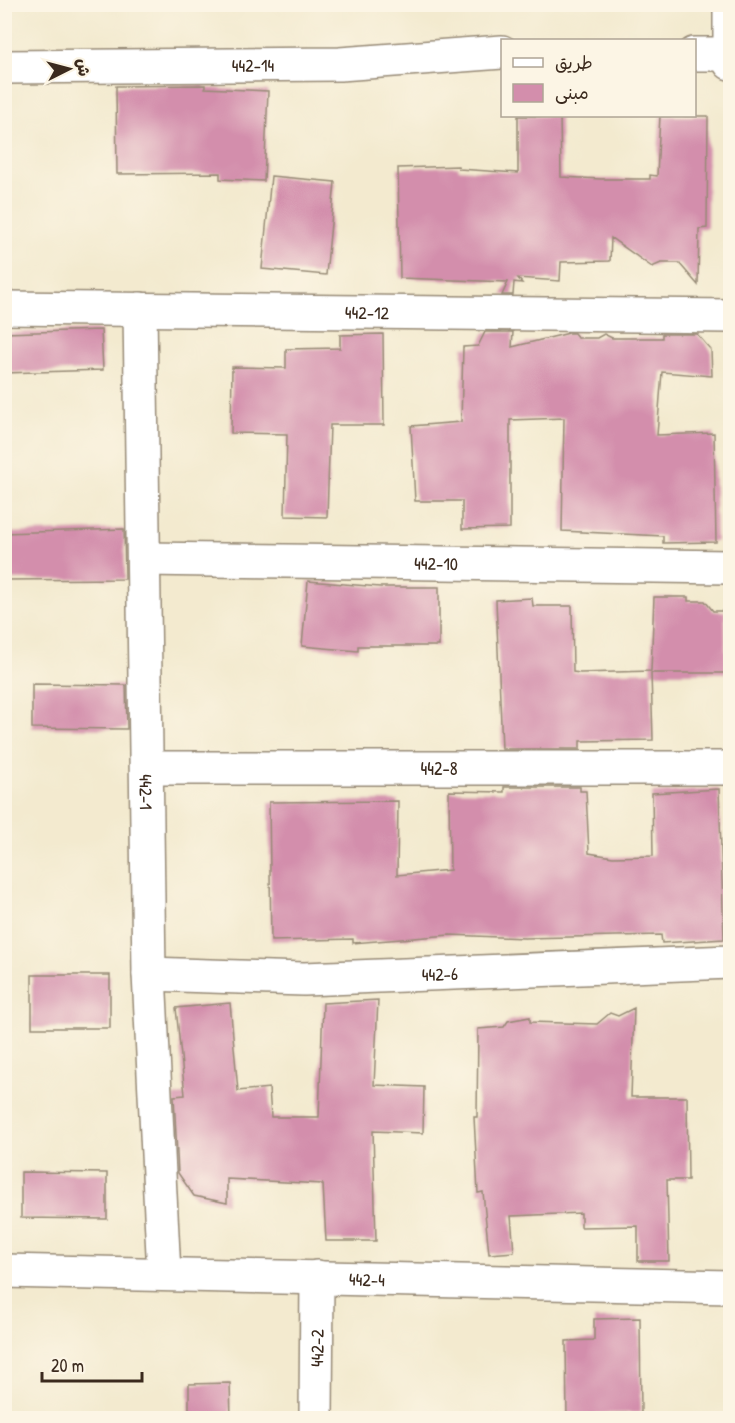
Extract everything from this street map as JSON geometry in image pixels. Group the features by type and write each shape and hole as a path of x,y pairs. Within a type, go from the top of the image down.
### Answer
{"street":[{"path":"730,9 730,63"},
{"name":"442-14","path":"4,67 340,64 501,52"},
{"path":"696,54 730,54"},
{"name":"442-12","path":"4,308 730,316"},
{"name":"442-1","path":"141,309 149,974 164,1274"},
{"name":"442-10","path":"144,559 730,567"},
{"name":"442-8","path":"148,768 730,768"},
{"name":"442-6","path":"149,974 304,979 730,962"},
{"name":"442-4","path":"4,1271 730,1287"},
{"name":"442-2","path":"316,1419 317,1278"}],"building":[{"path":"205,85 205,88 268,91 264,181 220,179 220,173 117,174 116,86"},
{"path":"708,116 707,228 699,229 698,285 679,263 661,263 652,267 611,238 610,261 561,262 560,281 518,278 522,283 514,282 513,295 502,295 508,282 400,278 398,168 458,166 459,169 518,173 518,117 560,117 561,177 650,179 650,175 657,176 660,117"},
{"path":"271,176 335,182 326,275 262,269"},
{"path":"101,330 103,370 4,373 4,333"},
{"path":"485,332 513,332 512,347 569,333 574,333 578,338 597,338 604,334 612,338 662,338 662,334 697,334 711,350 712,376 662,372 657,435 714,433 716,542 663,543 663,536 562,531 564,418 510,420 510,528 462,529 462,501 415,501 411,426 461,422 463,347 478,346"},
{"path":"383,334 384,425 330,425 327,517 285,516 287,434 231,433 232,367 286,368 286,349 340,348 340,335"},
{"path":"124,529 125,579 4,580 4,533"},
{"path":"308,581 380,587 439,587 439,646 358,646 358,651 302,646"},
{"path":"654,597 688,597 688,601 705,601 713,611 725,611 726,673 651,673 653,740 580,741 580,749 502,749 496,600 532,598 533,606 572,606 573,672 580,673 651,671"},
{"path":"32,684 126,685 127,729 32,728"},
{"path":"504,787 580,787 580,791 586,791 589,853 613,857 653,856 652,793 719,789 724,939 662,943 661,935 524,938 450,935 353,943 353,939 271,941 269,802 398,801 397,875 450,870 449,791 504,792"},
{"path":"32,975 110,975 110,1028 32,1028"},
{"path":"378,1000 374,1085 424,1087 423,1133 373,1131 376,1241 326,1241 323,1184 227,1179 227,1203 194,1196 178,1173 174,1096 185,1095 176,1008 230,1003 238,1091 269,1088 271,1117 319,1117 323,1003"},
{"path":"634,1008 631,1097 687,1097 688,1180 667,1180 669,1261 638,1261 638,1226 581,1227 581,1213 511,1216 514,1252 489,1254 483,1192 478,1193 474,1117 477,1117 478,1029 504,1027 508,1021 530,1017 530,1022 597,1024 610,1013 618,1016"},
{"path":"21,1172 107,1173 107,1219 21,1218"},
{"path":"640,1318 641,1413 595,1414 595,1419 567,1419 566,1341 594,1340 594,1319"},
{"path":"230,1383 231,1419 189,1419 189,1384"}]}
